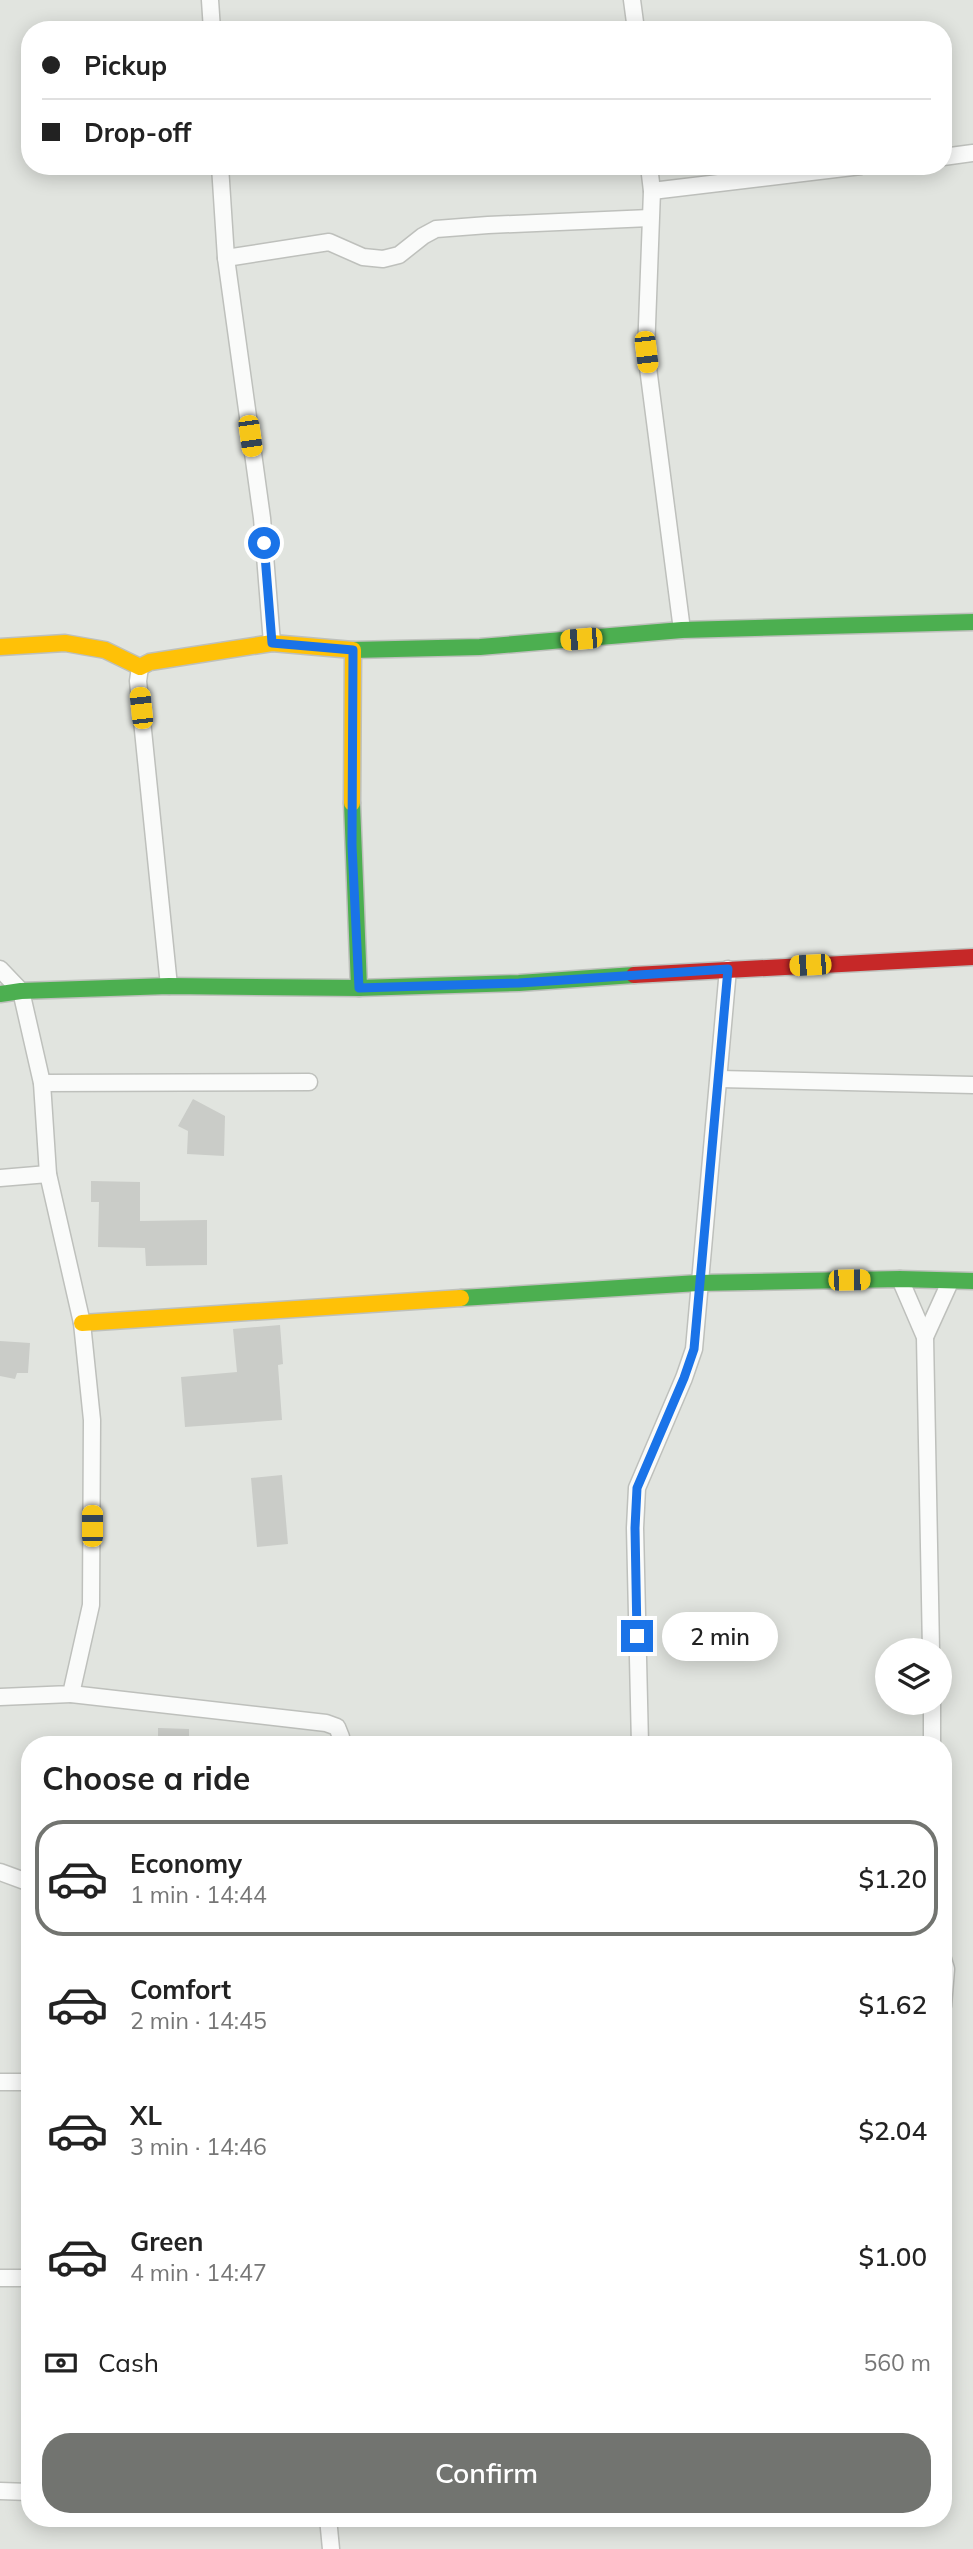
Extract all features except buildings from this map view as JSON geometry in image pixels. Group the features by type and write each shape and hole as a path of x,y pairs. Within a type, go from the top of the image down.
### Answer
{"street":[{"path":"210,0 211,21"},
{"path":"632,0 635,21"},
{"path":"952,156 973,153"},
{"path":"221,175 226,258 262,518 272,643"},
{"path":"650,175 652,191 646,352 682,630"},
{"path":"652,191 786,175"},
{"path":"226,258 329,242 363,257 383,259 399,255 436,229 650,218"},
{"path":"140,667 150,662 272,643 353,650 480,647 682,630 973,622"},
{"path":"0,647 65,643 105,650 140,667"},
{"path":"353,650 352,846 359,988"},
{"path":"140,667 138,681 169,986"},
{"path":"0,994 21,990 169,986 359,988 519,983 973,957"},
{"path":"0,969 21,990 42,1083 48,1174 82,1323 92,1420 91,1605 71,1694"},
{"path":"640,1736 635,1528 637,1488 694,1349 728,969"},
{"path":"719,1079 973,1086"},
{"path":"42,1083 309,1082"},
{"path":"0,1178 48,1174"},
{"path":"900,1279 925,1337 930,1638"},
{"path":"82,1323 698,1283 900,1279 973,1281"},
{"path":"925,1337 950,1282"},
{"path":"0,1697 71,1694 326,1723 337,1727 341,1736"},
{"path":"932,1715 932,1736"},
{"path":"0,1872 21,1880"},
{"path":"0,2082 21,2082"},
{"path":"0,2278 21,2278"},
{"path":"0,2491 21,2492"},
{"path":"329,2527 331,2549"}],"traffic: fast":[{"path":"353,650 480,647 682,630 973,622"},
{"path":"352,803 359,988"},
{"path":"0,994 169,986 359,988 519,983 634,975"},
{"path":"461,1298 698,1283 900,1279 973,1281"}],"traffic: slow":[{"path":"0,647 65,643 105,650 140,667 150,662 272,643 353,650 352,803"},
{"path":"82,1323 461,1298"}],"traffic: jam":[{"path":"634,975 973,957"}],"route":[{"path":"264,543 272,643 353,650 352,846 359,988 519,983 728,969 694,1349 637,1488 637,1636"}]}
